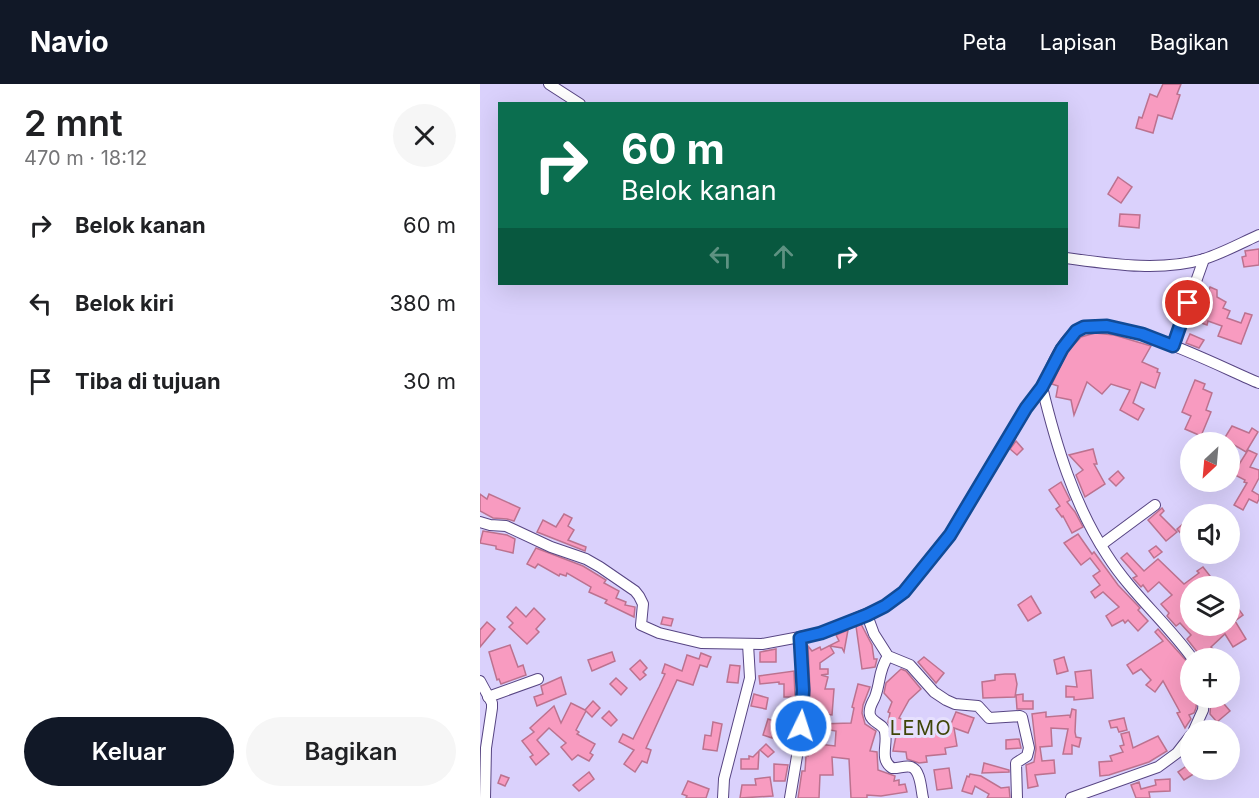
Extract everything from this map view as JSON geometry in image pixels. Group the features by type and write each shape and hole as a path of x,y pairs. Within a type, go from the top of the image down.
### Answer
{"street":[{"path":"549,84 577,102"},
{"path":"1068,258 1139,266 1171,265 1203,259 1259,235"},
{"path":"1173,346 1203,259"},
{"path":"480,522 506,526 600,567 639,596 643,604 641,625 649,630 701,643 748,644 800,638 821,633 867,615 885,606 904,592 943,546 1026,408 1042,387 1069,338 1084,327 1107,326 1142,334 1259,383"},
{"path":"1042,387 1062,462 1080,505 1101,544 1134,590 1185,648"},
{"path":"1101,544 1155,505"},
{"path":"867,615 874,634 888,656 910,665 934,692 946,700 955,704 978,706 989,718 1022,717 1029,748 1027,756 1016,763 1017,798"},
{"path":"790,798 798,753 803,690 800,638"},
{"path":"723,798 724,779 750,678 748,644"},
{"path":"888,656 878,677 876,696 869,713 884,728 887,764 892,768 915,769 922,798"},
{"path":"488,697 538,679"},
{"path":"480,681 492,708 486,748 485,798"},
{"path":"1071,798 1158,767 1180,749"}],"building":[{"path":"1163,84 1181,84 1172,119 1158,115 1153,133 1136,128 1150,94 1157,97"},
{"path":"1118,177 1132,187 1121,203 1108,194"},
{"path":"1120,214 1140,215 1139,228 1119,226"},
{"path":"1259,249 1259,265 1244,267 1242,257 1246,256 1245,251"},
{"path":"1210,287 1217,290 1217,297 1226,302 1223,308 1230,311 1227,318 1241,323 1245,313 1252,315 1241,344 1218,336 1222,326 1208,321 1207,325 1190,319 1194,310 1197,311 1204,291 1208,293"},
{"path":"1095,333 1114,335 1151,346 1142,362 1158,369 1157,372 1160,373 1155,388 1141,382 1133,403 1144,409 1138,420 1120,410 1130,390 1111,384 1102,394 1087,382 1074,415 1071,400 1056,397 1058,386 1052,384 1067,352 1081,337"},
{"path":"1190,334 1204,340 1199,348 1186,343"},
{"path":"1195,380 1205,384 1203,389 1212,393 1206,410 1211,412 1203,432 1192,432 1185,429 1191,416 1182,412"},
{"path":"1232,426 1249,433 1252,428 1258,432 1246,452 1240,448 1240,432 1228,432"},
{"path":"1016,441 1023,449 1017,455 1010,449"},
{"path":"1093,449 1097,464 1094,464 1105,484 1085,497 1076,475 1083,470 1069,455"},
{"path":"1248,450 1257,454 1250,467 1259,470 1259,478 1252,491 1259,495 1259,499 1257,503 1249,499 1243,510 1240,508 1240,504 1235,504 1247,483 1240,478 1240,463"},
{"path":"1118,471 1124,478 1116,486 1109,479"},
{"path":"1061,482 1070,500 1067,502 1083,527 1072,533 1063,516 1056,509 1060,506 1049,490"},
{"path":"480,494 487,499 489,494 520,508 514,521 493,518 480,511"},
{"path":"1162,508 1164,511 1160,515 1177,532 1166,541 1148,520"},
{"path":"564,514 572,518 568,526 574,530 568,540 586,547 585,551 537,532 543,520 556,527"},
{"path":"483,531 507,535 515,539 513,553 480,543"},
{"path":"1078,534 1092,554 1094,552 1118,585 1140,608 1138,610 1148,621 1138,631 1128,620 1112,626 1106,616 1119,607 1103,592 1095,598 1091,592 1100,585 1093,576 1100,571 1090,558 1081,565 1064,543"},
{"path":"1156,546 1162,552 1154,558 1149,551"},
{"path":"536,548 583,566 606,580 604,583 619,591 616,598 626,602 625,605 635,607 634,617 605,603 607,600 589,592 591,587 567,573 566,576 560,574 559,576 538,564 535,568 527,564"},
{"path":"1127,553 1144,571 1158,559 1180,580 1180,623 1176,626 1167,616 1169,613 1161,604 1172,595 1159,582 1148,592 1143,585 1141,587 1133,578 1137,576 1121,558"},
{"path":"1203,567 1210,576 1195,576 1199,573 1197,571"},
{"path":"1031,596 1041,613 1028,621 1018,605"},
{"path":"516,607 526,617 534,608 545,619 536,629 539,632 527,644 509,627 513,623 507,617"},
{"path":"663,617 673,619 671,626 661,624"},
{"path":"487,622 495,629 480,647 480,630"},
{"path":"861,624 872,645 874,659 877,659 875,667 862,669 856,626"},
{"path":"1158,629 1180,654 1180,708 1196,708 1194,713 1189,715 1190,720 1181,720 1177,713 1180,712 1163,681 1155,692 1146,685 1151,680 1141,669 1133,674 1127,665 1163,641 1155,632"},
{"path":"1240,629 1246,639 1233,647 1226,636 1240,636"},
{"path":"848,630 844,652 842,648 830,646 834,653 820,663 820,669 828,669 828,674 821,675 828,677 825,689 834,689 832,715 809,712 808,646 812,651 820,647 821,650 839,641 836,635"},
{"path":"1190,636 1223,636 1212,648 1194,648 1187,639"},
{"path":"510,645 518,667 523,665 526,675 501,684 499,679 497,680 489,652"},
{"path":"776,649 776,662 760,662 760,652"},
{"path":"612,652 615,661 592,671 588,660"},
{"path":"701,653 711,657 707,667 700,665 693,685 677,680 646,748 651,750 647,763 642,761 635,772 624,764 634,750 619,742 623,734 633,739 665,674 662,673 665,664 682,671 687,655 699,659"},
{"path":"924,657 944,673 936,683 918,662"},
{"path":"1064,657 1068,671 1057,674 1054,660"},
{"path":"640,660 647,668 643,672 646,675 640,680 630,669"},
{"path":"730,665 740,666 738,683 727,682"},
{"path":"901,669 906,671 921,689 909,700 899,718 925,728 922,736 948,731 956,712 974,718 968,733 954,728 957,746 945,748 946,754 926,756 927,762 919,763 907,759 906,752 893,751 897,731 888,722 890,713 888,712 892,702 884,693 886,683"},
{"path":"1091,670 1093,698 1074,700 1074,697 1066,697 1066,686 1077,687 1075,672"},
{"path":"794,671 795,697 784,697 784,684 779,684 779,682 760,684 759,676"},
{"path":"1015,674 1017,684 1015,697 983,698 982,682 995,680 995,675"},
{"path":"561,677 566,694 537,706 534,697 543,694 541,686"},
{"path":"616,678 627,688 621,695 610,684"},
{"path":"858,684 870,687 862,713 865,724 876,731 870,751 877,752 878,770 895,776 894,781 899,780 899,785 905,784 907,792 851,798 849,759 832,757 833,775 820,775 819,798 798,798 802,771 805,771 806,756 808,756 808,724 817,724 818,744 835,746 836,731 819,728 819,724 851,723 854,708 852,707"},
{"path":"754,694 768,698 766,709 751,706"},
{"path":"1023,694 1023,701 1033,701 1033,709 1017,709 1016,695"},
{"path":"593,701 600,708 592,717 586,711 576,730 579,732 577,734 595,744 589,761 578,755 572,760 561,747 566,743 549,728 537,740 549,754 536,765 530,757 533,755 522,741 534,732 530,728 554,706 561,723 571,703 585,710"},
{"path":"1210,708 1227,708 1230,711 1219,720 1215,720 1210,714"},
{"path":"1072,709 1076,710 1075,732 1076,737 1081,738 1079,747 1072,745 1072,754 1063,754 1068,729 1051,728 1052,746 1040,747 1042,761 1054,760 1055,773 1035,775 1038,786 1028,788 1026,765 1034,762 1036,749 1032,714 1046,712 1046,717 1070,715 1070,718"},
{"path":"609,711 617,720 611,726 602,718"},
{"path":"1124,718 1127,730 1119,732 1117,727 1111,728 1109,721"},
{"path":"768,719 792,732 792,741 773,733 772,738 763,735"},
{"path":"713,722 722,724 717,751 703,749 705,735 711,736"},
{"path":"1129,732 1133,748 1158,736 1167,751 1149,762 1100,776 1099,762 1112,761 1110,756 1123,752 1120,746 1124,745 1121,734"},
{"path":"1019,739 1021,748 1006,749 1006,740"},
{"path":"766,744 774,752 768,757 760,750"},
{"path":"759,751 758,769 741,769 741,759 749,759 749,756 753,757"},
{"path":"984,763 1009,770 1009,772 982,773"},
{"path":"774,764 788,765 785,781 774,781"},
{"path":"949,768 952,788 937,790 934,770"},
{"path":"589,772 594,779 579,791 573,785"},
{"path":"970,774 981,776 1001,788 1009,787 1010,798 987,798 989,794 975,786 972,794 962,791 967,776 969,777"},
{"path":"501,775 509,778 505,786 498,783"},
{"path":"770,777 773,796 740,798 742,785 756,785 755,779"},
{"path":"1170,779 1170,791 1149,792 1150,798 1136,798 1131,785 1139,782 1141,789 1156,785 1155,780"},
{"path":"688,781 709,789 706,798 686,798 687,796 682,794"}],"district":[{"name":"LEMO","path":"921,728"}],"route":[{"path":"801,726 803,690 800,638 821,633 867,615 885,606 904,592 943,546 956,526 1026,408 1042,387 1069,338 1084,327 1107,326 1142,334 1173,346 1188,303"}]}
